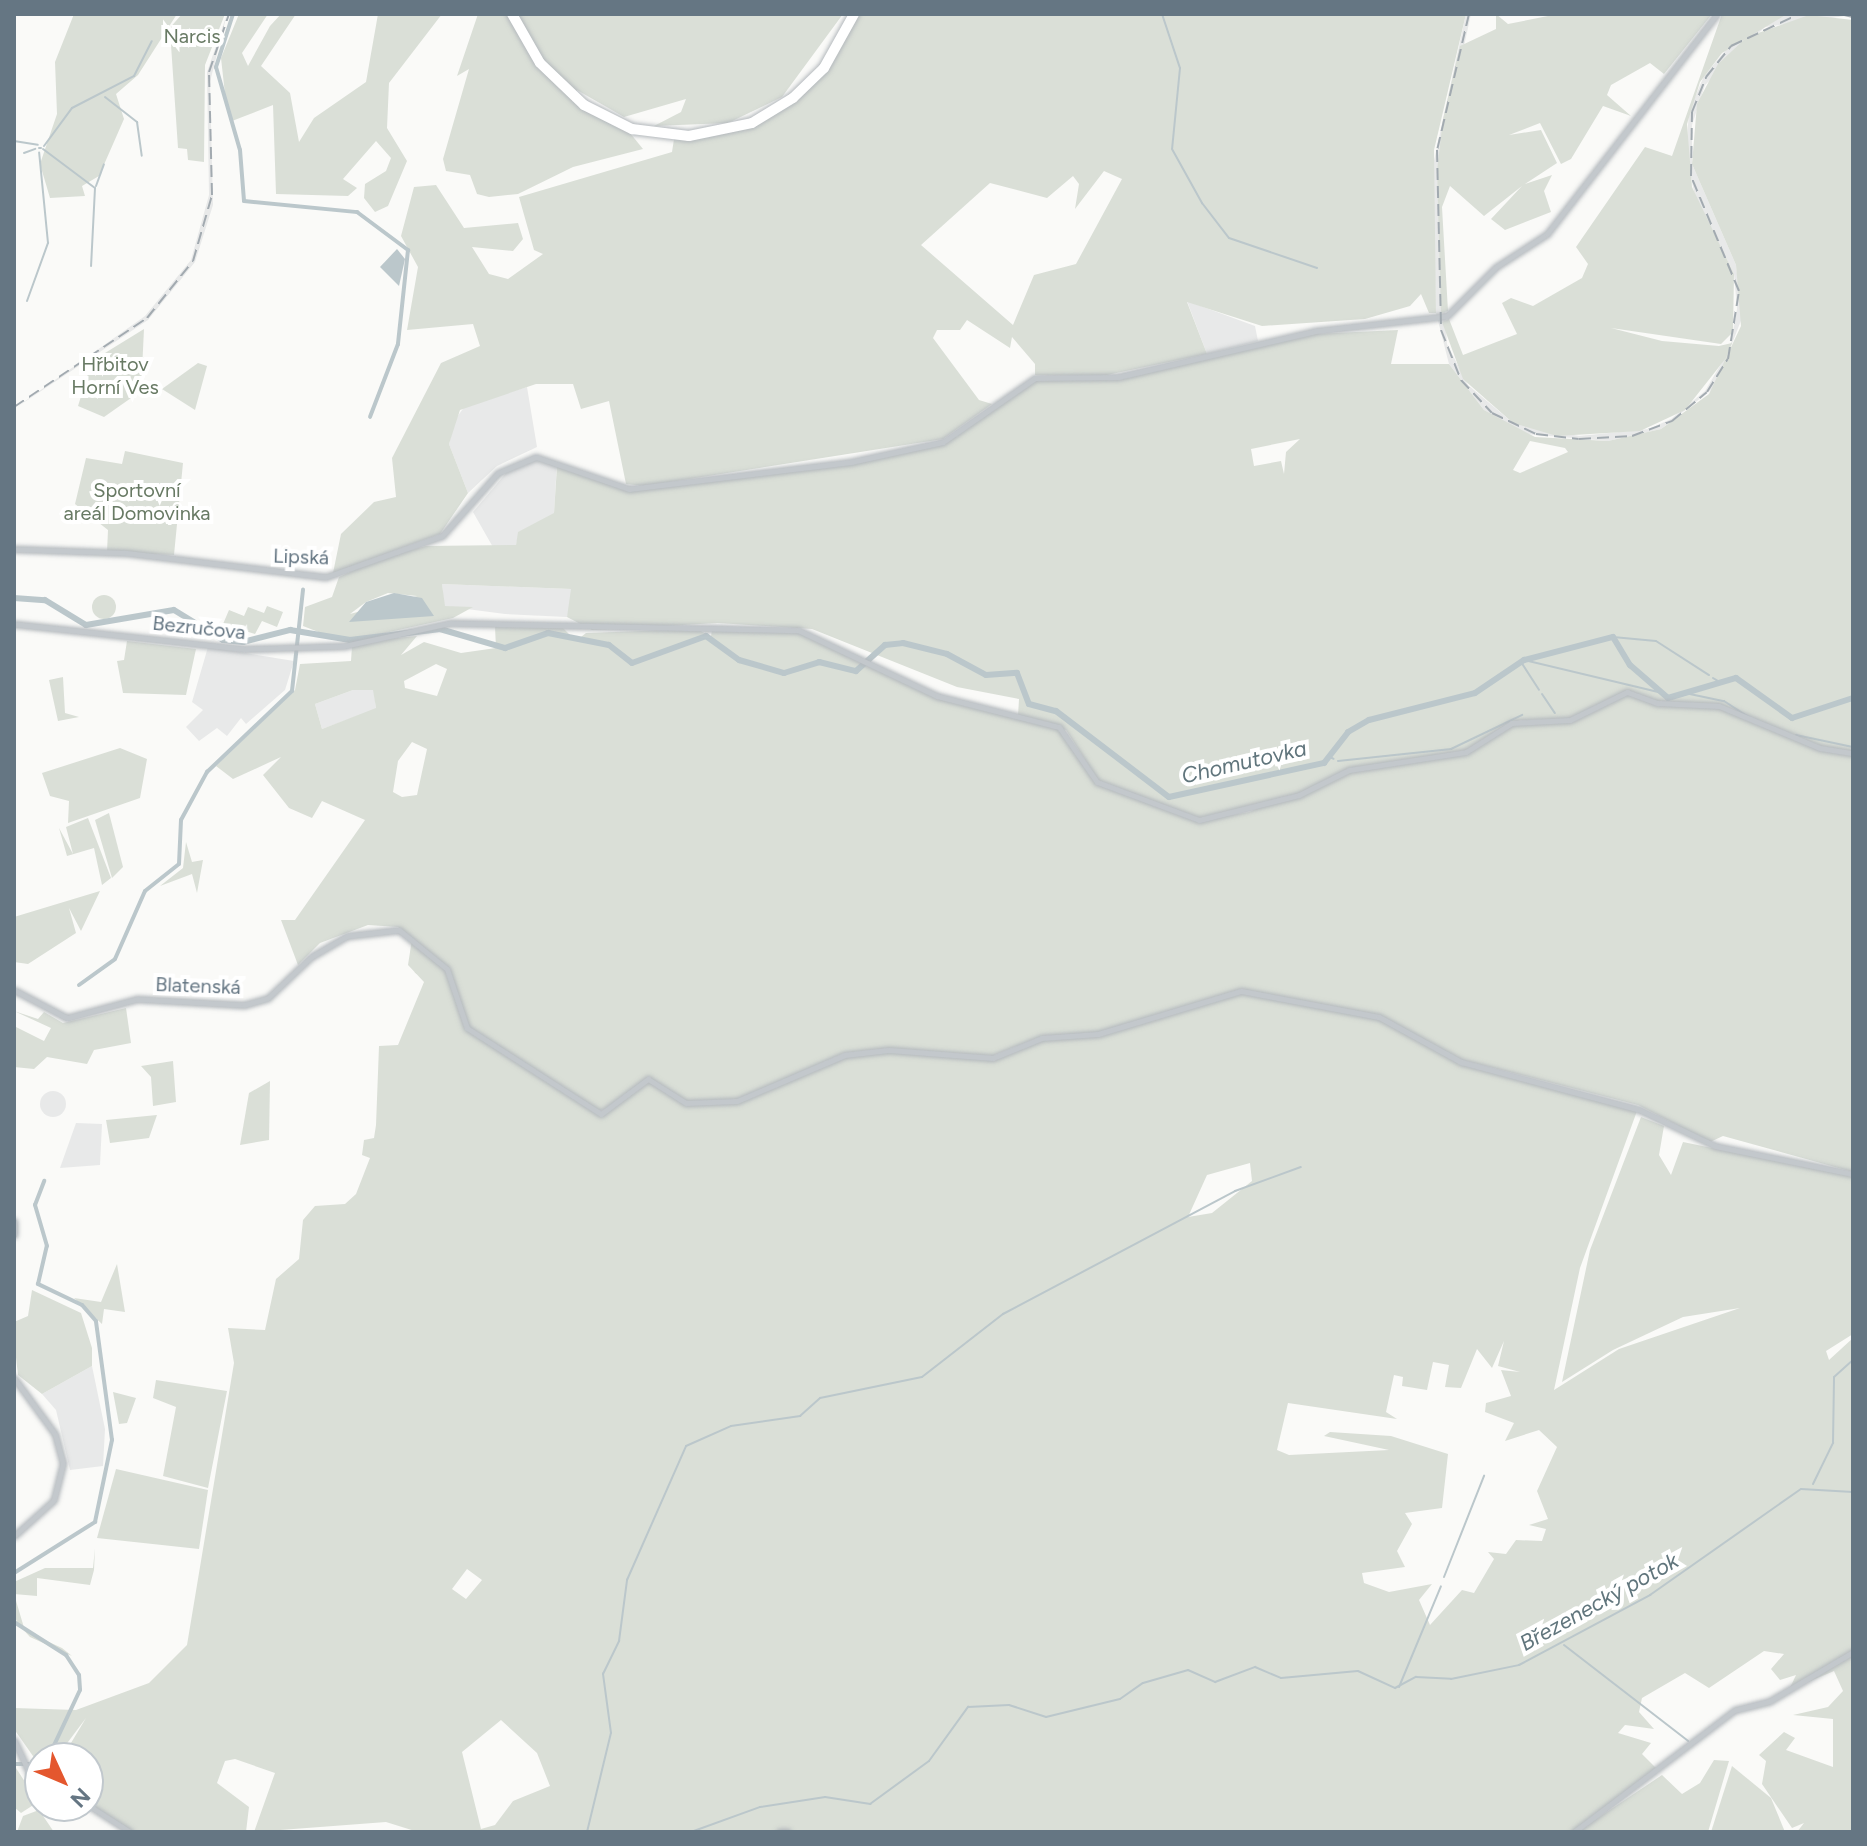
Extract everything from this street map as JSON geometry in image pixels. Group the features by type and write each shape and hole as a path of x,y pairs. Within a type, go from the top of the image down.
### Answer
{"highway":[{"path":"515,14 540,63 572,96 617,123 674,134 730,130 782,107 824,68 851,14"}],"street":[{"name":"Lipská","path":"14,549 127,553 326,577 442,536 498,473 549,457 629,489 851,462 943,442 1026,382 1118,377 1315,331 1419,323 1455,313 1493,270 1547,234 1717,14"},
{"name":"Bezručova","path":"14,624 246,649 379,639 388,633 450,623 598,631 753,627 813,633 952,701 1059,727 1097,782 1199,820 1299,795 1349,770 1466,752 1512,723 1570,720 1627,692 1658,703 1719,706 1820,748 1853,753"},
{"name":"Blatenská","path":"14,990 67,1018 137,999 244,1005 268,998 324,948 386,928 437,957 459,1017 479,1038 601,1114 648,1079 686,1103 737,1101 845,1055 889,1050 993,1058 1042,1038 1110,1032 1241,991 1379,1017 1461,1062 1640,1110 1715,1146 1853,1174"},
{"path":"14,1221 14,1235"},
{"path":"14,1378 55,1434 63,1463 54,1500 14,1536"},
{"path":"1574,1832 1735,1710 1770,1701 1853,1652"},
{"path":"14,1740 24,1762"},
{"path":"104,1815 130,1832"},
{"path":"779,1832 788,1832"}],"shaded area":[{"path":"227,14 210,82 213,205 195,262 148,320 14,409 145,316 191,260 209,195 207,72"},
{"path":"1466,14 1471,14 1437,171 1447,344 1468,385 1513,423 1579,436 1649,429 1671,419 1705,391 1730,350 1715,387 1661,429 1608,441 1526,434 1484,410 1449,364 1436,313 1432,170"},
{"path":"1787,14 1853,15 1765,27 1705,85 1692,125 1692,164 1736,265 1742,318 1730,348 1737,309 1734,274 1695,196 1686,154 1689,111 1704,76 1730,45 1763,23"},
{"path":"397,249 405,259 399,286 380,267"},
{"path":"1187,301 1255,326 1258,341 1207,354"},
{"path":"527,387 537,447 497,466 468,493 449,444 454,421 465,406"},
{"path":"537,460 557,462 554,514 519,532 516,545 494,549 473,512 507,472"},
{"path":"442,584 571,589 574,597 567,617 505,614 444,606"},
{"path":"394,593 422,598 434,616 349,622 366,602"},
{"path":"208,647 294,661 285,690 246,724 241,718 227,736 217,728 199,741 186,727 203,710 192,702"},
{"path":"353,690 374,690 376,709 322,729 315,704"},
{"path":"53,1091 62,1095 66,1104 62,1113 53,1117 44,1113 40,1104 44,1095"},
{"path":"76,1123 102,1124 100,1165 60,1168"},
{"path":"92,1366 105,1429 103,1466 70,1470 56,1410 42,1394"}],"green space":[{"path":"74,14 177,14 138,75 116,94 124,119 99,176 82,186 85,196 50,198 40,164 57,114 55,62"},
{"name":"Narcis","path":"182,14 225,14 205,65 204,162 188,160 187,149 178,148 171,45 161,38"},
{"path":"239,14 268,14 242,53 248,66 270,26 281,14 296,14 261,66 290,93 299,142 314,118 366,82 378,14 442,14 389,83 387,128 407,161 388,206 375,212 364,198 365,184 386,171 391,158 376,141 343,179 357,188 348,196 276,194 273,105 232,121 226,103 221,58"},
{"path":"478,14 843,14 782,97 728,123 654,126 681,112 686,99 624,117 577,90 572,101 630,133 643,149 573,167 518,194 489,197 477,194 470,175 446,171 443,159 469,69 457,76"},
{"path":"857,14 1466,14 1434,150 1436,313 1429,313 1421,294 1410,306 1365,319 1262,326 1187,302 1207,354 1102,376 1035,375 1035,364 1012,337 1010,348 967,320 960,330 937,330 933,338 979,400 992,404 943,439 644,486 626,484 609,401 581,409 573,384 536,384 460,410 449,444 468,493 440,534 333,573 341,534 374,502 396,497 392,458 441,363 480,346 473,324 407,330 418,267 401,236 414,187 436,185 464,228 518,223 523,239 513,251 472,247 489,274 508,279 543,254 534,250 519,197 672,152 674,139 753,126 795,101","holes":["1104,171 1122,179 1076,264 1034,275 1013,325 921,245 990,183 1047,198 1073,176 1079,184 1075,209"]},
{"path":"1496,14 1508,24 1553,15 1712,14 1664,74 1650,63 1611,85 1607,95 1631,116 1603,106 1571,159 1561,164 1540,123 1509,135 1541,130 1557,163 1525,184 1552,175 1544,191 1551,212 1505,230 1491,219 1522,186 1484,216 1450,186 1442,207 1448,311 1441,313 1437,171 1443,119 1460,46 1496,29"},
{"path":"1722,14 1787,14 1722,53 1700,82 1687,124 1692,187 1734,274 1733,332 1721,344 1611,328 1662,341 1719,346 1732,343 1726,358 1685,410 1640,431 1557,436 1513,423 1463,379 1442,322 1449,319 1463,355 1517,334 1502,303 1511,298 1533,306 1582,278 1588,264 1576,247 1645,147 1672,156"},
{"path":"1809,15 1853,20 1853,752 1821,747 1719,704 1659,701 1627,691 1570,719 1520,720 1466,751 1349,769 1307,791 1199,819 1098,780 1066,730 1018,716 1019,699 957,687 812,629 718,623 592,630 567,617 571,589 442,584 445,606 473,607 453,618 344,642 303,626 305,607 332,597 339,577 378,559 426,546 516,545 518,532 554,513 557,466 629,491 852,464 944,444 1036,380 1119,380 1315,334 1398,330 1391,364 1449,364 1484,410 1535,437 1608,441 1661,429 1709,394 1741,326 1736,265 1692,164 1697,104 1718,64 1747,37","holes":["1300,439 1286,452 1284,474 1281,461 1254,466 1251,449","1530,441 1565,448 1568,452 1520,473 1513,470","388,593 417,596 350,614 366,602"]},
{"name":"Hřbitov Horní Ves","path":"144,329 141,391 104,417 78,406 92,361"},
{"path":"198,363 207,366 195,410 162,389"},
{"name":"Sportovní areál Domovinka","path":"125,451 183,463 174,555 107,552 108,530 75,504 86,458 122,464"},
{"path":"104,595 112,599 116,607 112,615 104,619 96,615 92,607 96,599"},
{"path":"267,606 283,612 277,627 262,621 255,634 223,624 229,610 244,616 248,607 264,613"},
{"path":"495,627 563,628 576,641 586,633 696,629 711,636 712,630 805,633 937,698 1059,729 1096,783 1199,821 1249,812 1349,771 1467,753 1513,725 1570,721 1628,693 1718,707 1820,749 1853,754 1853,1172 1723,1136 1710,1142 1638,1105 1462,1060 1379,1015 1241,989 1098,1033 1042,1036 992,1056 889,1048 844,1053 737,1100 686,1102 648,1077 613,1108 594,1111 468,1027 448,968 398,927 368,925 320,943 298,965 281,920 295,920 365,820 322,801 312,818 289,808 263,775 281,757 233,779 216,766 295,690 300,664 351,661 352,646 364,641 417,636 401,655 424,642 461,653 496,648","holes":["436,664 447,669 437,696 405,688 404,681","353,690 373,690 376,708 322,729 315,704","412,742 427,749 417,795 402,797 393,792 398,761"]},
{"path":"127,641 196,649 186,695 123,693 117,661 124,660"},
{"path":"63,677 65,713 79,717 58,721 49,680"},
{"path":"120,748 147,759 140,798 68,823 69,801 50,796 42,773"},
{"path":"109,813 123,867 112,878 95,820"},
{"path":"88,818 111,878 102,885 94,848 67,856 59,828 73,854 66,827"},
{"path":"186,842 192,862 203,860 197,893 192,874 160,886 183,868"},
{"path":"100,891 81,931 69,908 76,933 28,964 14,962 14,917"},
{"path":"412,939 445,970 465,1029 601,1116 648,1081 685,1105 737,1103 845,1056 889,1051 993,1059 1042,1039 1111,1033 1241,993 1378,1018 1461,1063 1637,1111 1580,1268 1554,1390 1619,1349 1740,1308 1683,1317 1613,1350 1562,1382 1590,1250 1641,1117 1664,1126 1659,1155 1671,1175 1683,1142 1853,1177 1853,1334 1826,1351 1829,1360 1853,1338 1853,1832 1797,1832 1804,1823 1792,1828 1762,1784 1766,1761 1759,1755 1784,1732 1795,1738 1786,1750 1833,1767 1833,1719 1793,1715 1828,1707 1843,1691 1834,1671 1789,1690 1796,1675 1780,1680 1771,1669 1784,1654 1764,1651 1709,1688 1685,1673 1642,1698 1639,1712 1654,1729 1625,1725 1618,1733 1651,1743 1642,1754 1657,1769 1571,1832 418,1832 386,1822 254,1832 275,1773 235,1759 225,1761 217,1783 249,1807 246,1832 133,1832 104,1814 104,1742 72,1742 86,1718 68,1742 24,1743 14,1729 14,1708 76,1710 149,1683 187,1645 234,1363 228,1328 265,1330 276,1279 299,1259 303,1220 315,1206 345,1204 356,1194 370,1158 362,1155 364,1140 374,1138 379,1046 398,1045 424,982 408,965","holes":["1250,1163 1252,1181 1212,1213 1188,1217 1207,1175","1504,1341 1498,1366 1520,1372 1501,1370 1511,1396 1486,1403 1485,1412 1514,1423 1505,1441 1539,1430 1557,1447 1537,1491 1548,1519 1529,1525 1546,1529 1542,1541 1516,1540 1506,1554 1488,1552 1494,1559 1474,1593 1462,1590 1430,1625 1419,1600 1432,1584 1389,1592 1364,1583 1362,1573 1405,1567 1397,1551 1412,1524 1405,1513 1442,1508 1448,1454 1391,1436 1330,1432 1324,1436 1389,1450 1289,1455 1277,1450 1288,1403 1397,1419 1386,1412 1394,1375 1403,1377 1402,1386 1427,1390 1433,1362 1449,1365 1445,1387 1461,1388 1477,1349 1492,1368","467,1569 482,1580 466,1599 452,1589","501,1720 537,1753 550,1786 513,1801 495,1825 481,1829 462,1752"]},
{"path":"126,1008 131,1043 94,1050 87,1064 47,1057 34,1069 14,1067 14,1026 44,1041 51,1028 14,1011 38,1019 44,1012 63,1023"},
{"path":"173,1061 176,1102 153,1106 151,1077 141,1066"},
{"path":"270,1081 269,1140 240,1145 249,1093"},
{"path":"157,1115 149,1138 110,1143 106,1120"},
{"path":"117,1264 125,1312 104,1309 102,1324 74,1298 101,1302"},
{"path":"32,1290 81,1313 92,1348 92,1366 42,1394 18,1375 14,1340 14,1322 28,1316"},
{"path":"156,1380 227,1391 208,1488 163,1476 176,1407 153,1398"},
{"path":"113,1392 136,1398 127,1423 119,1424"},
{"path":"116,1469 208,1490 199,1549 97,1538"},
{"path":"95,1548 94,1570 90,1585 37,1578 37,1596 14,1594 14,1582 45,1568 93,1568"},
{"path":"14,1594 25,1631 72,1656 30,1637 18,1624 14,1615"},
{"path":"1714,1760 1729,1761 1708,1832 1577,1832 1662,1775 1682,1794 1700,1783"},
{"path":"14,1765 24,1780 24,1811 21,1813 14,1807"},
{"path":"1732,1766 1771,1798 1785,1832 1711,1832"},
{"path":"23,1816 24,1822 47,1822 54,1832 17,1832"}],"waterway":[{"path":"233,14 216,67 240,150 244,201 357,212 408,250 398,344 370,417"},
{"path":"1162,14 1180,68 1172,149 1202,203 1229,238 1317,268"},
{"path":"44,146 72,108 134,76 152,41"},
{"path":"105,97 137,122 142,156"},
{"path":"14,141 38,145"},
{"path":"24,153 35,149"},
{"path":"43,149 95,188 91,266"},
{"path":"27,301 48,243 39,152"},
{"path":"96,186 104,164"},
{"path":"79,985 115,959 145,891 179,864 181,820 207,772 292,691 303,590"},
{"name":"Chomutovka","path":"14,598 45,600 86,625 174,610 223,640 243,642 290,630 350,640 440,629 505,648 548,633 609,645 632,663 706,636 739,660 784,673 819,662 856,671 885,645 903,643 947,654 986,675 1017,673 1029,704 1056,711 1169,797 1324,763 1348,732 1369,720 1475,693 1524,660 1613,637 1630,665 1668,698 1736,678 1792,718 1853,698"},
{"path":"1613,637 1656,641 1709,675"},
{"path":"1524,660 1658,692"},
{"path":"1521,662 1539,690"},
{"path":"1713,678 1718,681"},
{"path":"1685,693 1724,701 1749,717"},
{"path":"1542,694 1555,713"},
{"path":"1338,761 1451,749 1522,715"},
{"path":"1796,735 1853,747"},
{"name":"Chomutovka","path":"1330,757 1334,759"},
{"path":"587,1832 611,1733 603,1674 619,1641 627,1580 686,1446 731,1426 800,1416 820,1398 922,1377 1003,1314 1235,1191 1301,1167"},
{"path":"14,1573 95,1522 112,1440 96,1321 82,1305 38,1284 47,1246 35,1205 44,1181"},
{"path":"1813,1484 1833,1443 1834,1377 1853,1360"},
{"path":"1444,1577 1484,1476"},
{"name":"Březenecký potok","path":"691,1832 760,1807 825,1797 870,1804 929,1761 968,1707 1009,1705 1046,1717 1120,1699 1143,1683 1188,1670 1215,1682 1255,1667 1281,1678 1358,1671 1395,1688 1416,1677 1451,1679 1519,1665 1650,1595 1801,1489 1853,1492"},
{"path":"1399,1687 1441,1586"},
{"path":"14,1622 66,1655 79,1675 80,1690 56,1742"},
{"path":"1564,1645 1688,1741"},
{"path":"14,1764 24,1764"}],"railway":[{"path":"14,407 147,318 193,261 212,195 209,72 229,14"},
{"path":"1469,14 1437,150 1441,330 1461,380 1492,413 1536,434 1579,439 1632,436 1672,421 1707,392 1728,359 1739,291 1691,176 1692,112 1706,77 1731,46 1799,14"},
{"path":"1840,14 1853,17"}]}
